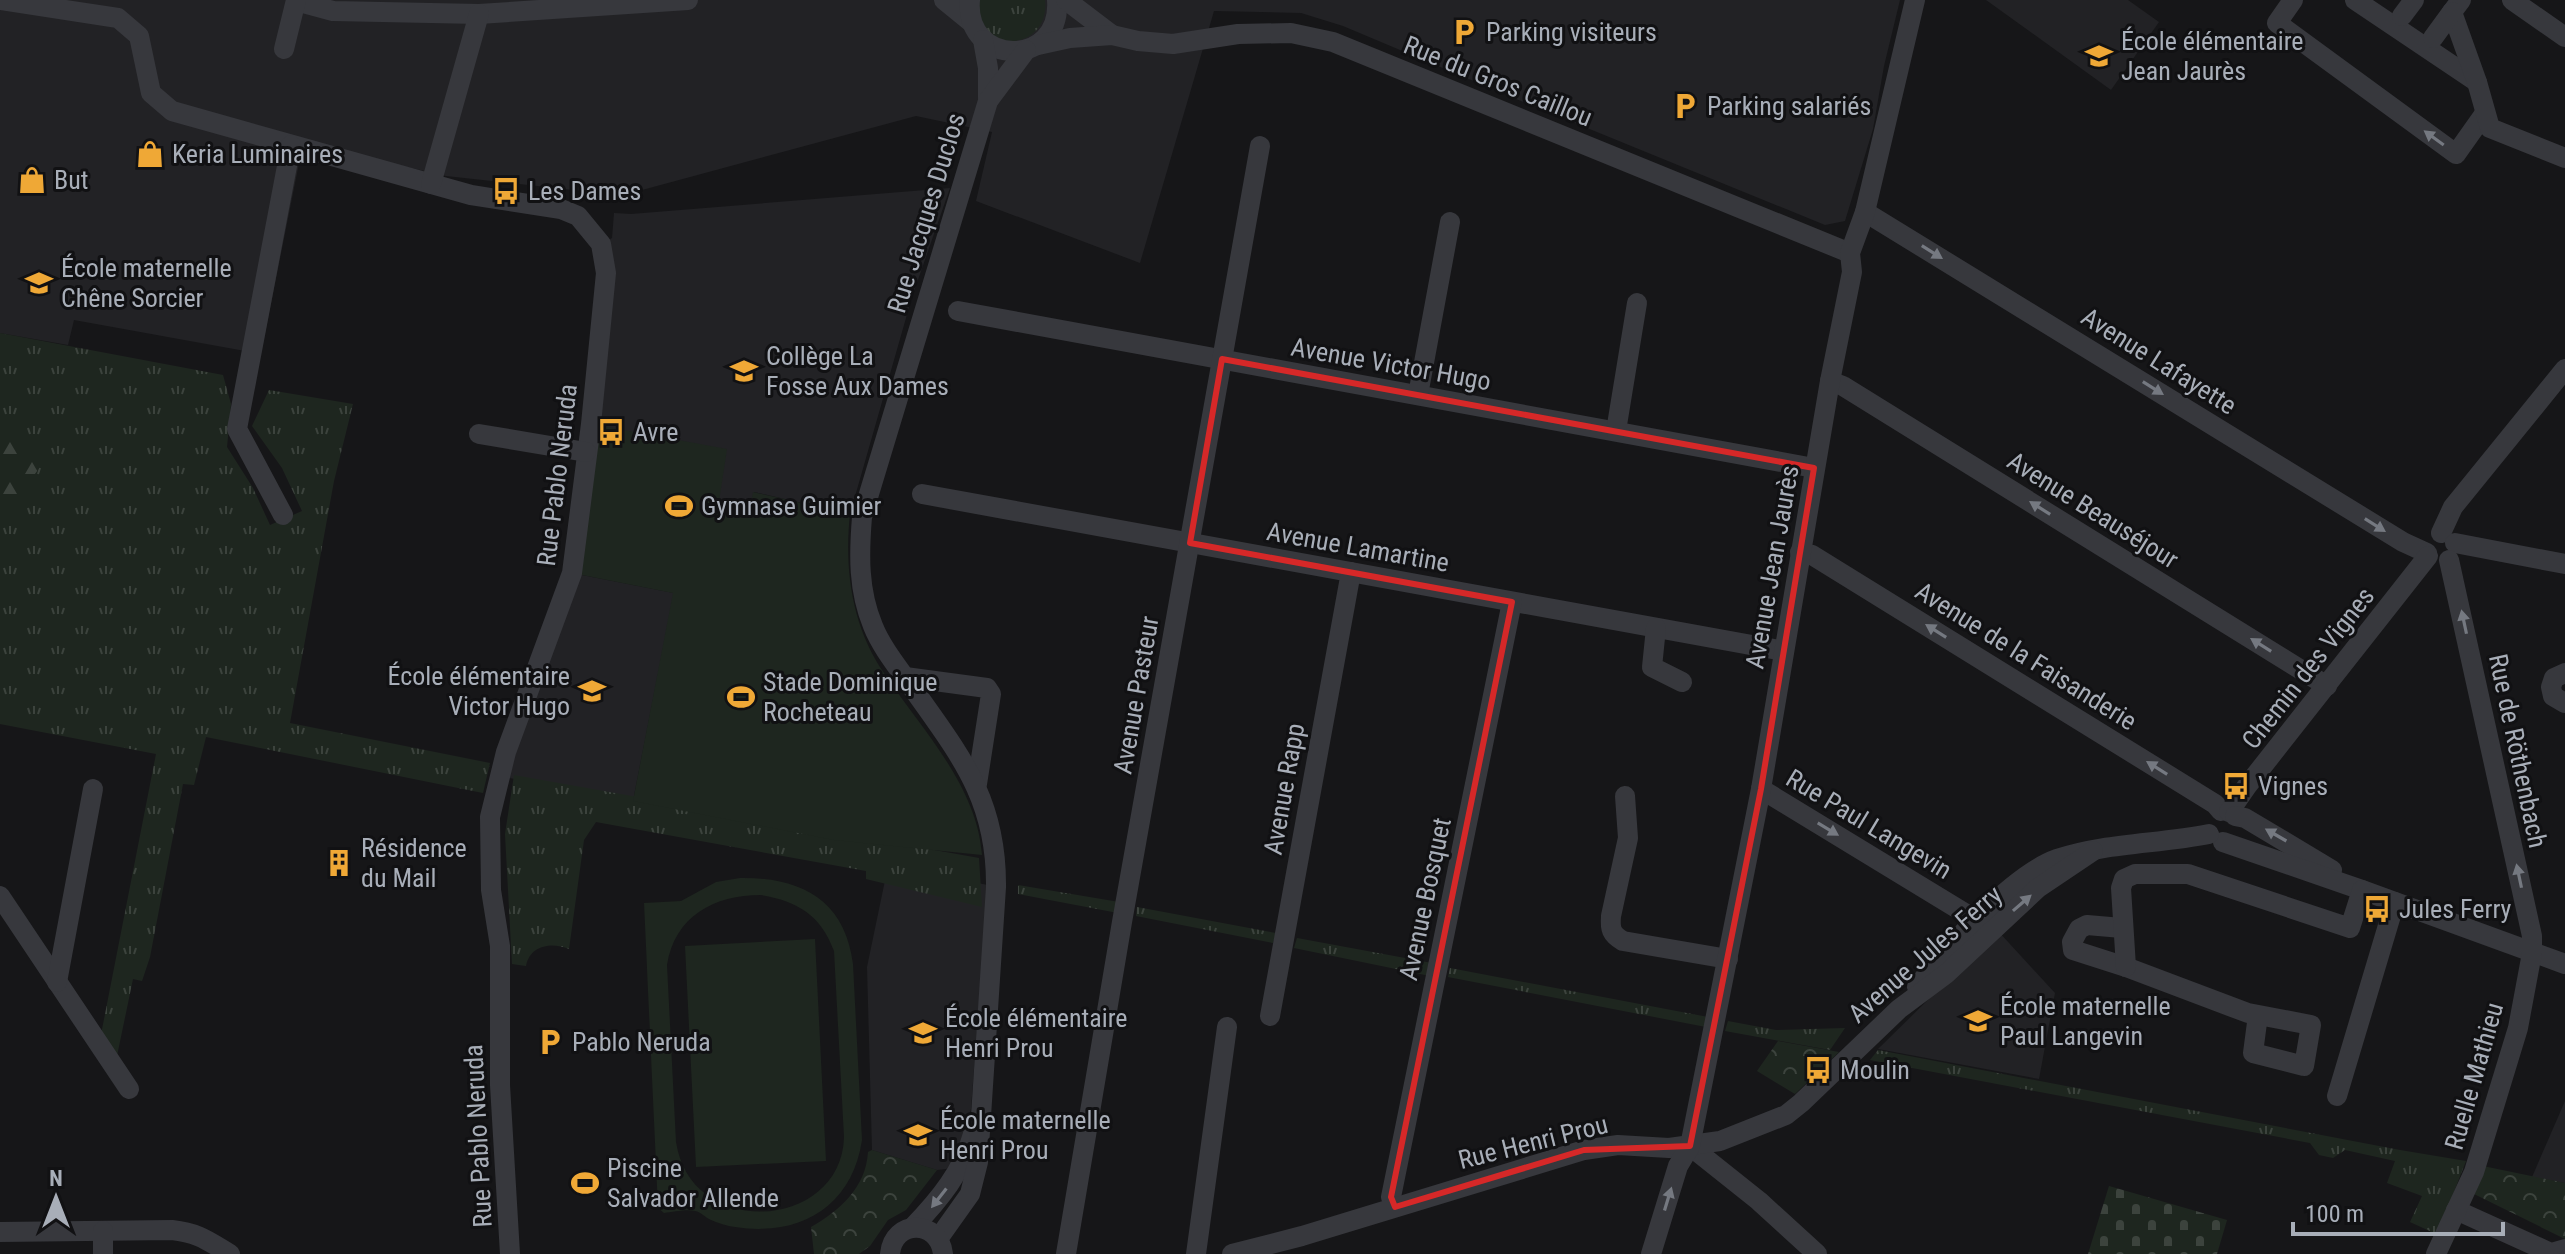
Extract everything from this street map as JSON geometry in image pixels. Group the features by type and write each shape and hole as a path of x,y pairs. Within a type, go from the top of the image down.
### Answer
{"street":[{"name":"Rue Pablo Neruda","path":"0,0 118,18 139,36 151,93 172,111 471,195 561,209 578,216 601,244 606,273 572,573 506,752 490,817 491,890 500,946 500,1085 513,1249"},
{"path":"284,49 296,0 333,11 479,14 688,0"},
{"path":"944,0 971,22"},
{"path":"970,0 971,22"},
{"name":"Rue Jacques Duclos","path":"988,101 1054,26 1058,15 1057,0"},
{"name":"Rue du Gros Caillou","path":"1066,0 1112,35"},
{"name":"Avenue Jean Jaurès","path":"1651,1254 1678,1166 1690,1146 1761,789 1814,468 1852,272 1850,253 1865,212 1915,0"},
{"path":"2293,0 2277,23 2456,154 2488,120"},
{"path":"2355,0 2477,82"},
{"path":"2512,0 2565,37"},
{"path":"2456,6 2488,120 2565,158"},
{"path":"2433,38 2456,6"},
{"path":"431,184 479,14"},
{"name":"Rue Jacques Duclos","path":"940,1246 970,1194 978,1162 996,876 994,846 977,784 873,627 861,586 862,517 988,101 988,68 983,40 971,22"},
{"name":"Rue du Gros Caillou","path":"1032,48 1070,38 1112,35 1173,44 1238,34 1291,33 1333,42 1850,253"},
{"path":"983,40 1003,51 1032,48"},
{"path":"283,515 237,429 291,145"},
{"name":"Avenue Pasteur","path":"1066,1254 1260,146"},
{"name":"Avenue Lafayette","path":"1865,212 2427,554"},
{"path":"1418,395 1450,222"},
{"path":"1616,431 1637,303"},
{"name":"Avenue Victor Hugo","path":"958,311 1814,468"},
{"path":"2565,369 2453,507 2449,545 2565,564"},
{"name":"Avenue Beauséjour","path":"1830,381 1843,386 2327,686"},
{"path":"479,434 586,452"},
{"name":"Avenue Lamartine","path":"922,494 1784,651"},
{"name":"Chemin des Vignes","path":"2216,838 2232,839 2238,831 2228,813 2427,554 2429,539 2449,545"},
{"name":"Rue de Röthenbach","path":"2449,545 2532,936 2532,953"},
{"name":"Avenue de la Faisanderie","path":"1800,552 1812,555 2228,813"},
{"name":"Avenue Rapp","path":"1270,1016 1351,572"},
{"name":"Avenue Bosquet","path":"1395,1207 1391,1197 1512,602"},
{"path":"1656,628 1652,667 1682,682"},
{"path":"2565,673 2554,678 2551,687 2557,700 2565,703"},
{"path":"905,677 987,688 991,694 977,784"},
{"path":"57,982 93,789"},
{"name":"Rue Paul Langevin","path":"1761,789 1985,925"},
{"path":"1625,796 1628,838 1611,916 1610,929 1614,936 1623,941 1728,959"},
{"path":"2228,813 2245,818 2288,842 2362,890"},
{"path":"2216,838 2565,964"},
{"name":"Avenue Jules Ferry","path":"1690,1146 1736,1136 1786,1115 1899,1009 1935,963 1985,925 2035,870 2057,859 2093,851 2216,838"},
{"path":"2126,967 2121,888 2124,879 2135,874 2188,874 2350,928 2362,890"},
{"path":"0,896 129,1089"},
{"path":"2337,1096 2395,902"},
{"path":"2122,928 2087,925 2079,929 2072,942 2073,950 2258,1015"},
{"name":"Ruelle Mathieu","path":"2436,1254 2474,1172 2513,1042 2532,953"},
{"path":"1196,1254 1227,1027"},
{"name":"Rue Jacques Duclos","path":"890,1254 897,1235 913,1227 934,1206 961,1166 980,1113"},
{"name":"Rue Henri Prou","path":"1232,1254 1301,1245 1395,1207 1584,1150 1618,1145 1690,1146"},
{"path":"1690,1146 1759,1201 1817,1254"},
{"path":"2456,1210 2551,1253 2565,1249"},
{"path":"913,1227 927,1229 940,1246"},
{"path":"0,1232 103,1248 172,1230 191,1232 210,1239 230,1254"}],"highlighted area":[{"path":"1222,359 1814,468 1761,789 1690,1146 1584,1150 1395,1207 1391,1197 1512,602 1190,543"}],"shaded area":[{"path":"0,0 1900,0 1873,129 1845,221 1825,225 1516,99 1504,82 1487,74 1476,82 1343,26 1301,13 1214,11 1140,263 976,201 992,132 916,116 631,193 592,192 446,176 303,143 261,354 74,320 68,345 0,333"},
{"name":"École élémentaire Jean Jaurès","path":"1986,0 2128,0 2159,22 2111,90"},
{"name":"Collège La Fosse Aux Dames","path":"950,188 912,297 850,514 754,492 749,513 717,508 591,424 601,244 612,238 614,213"},
{"name":"École élémentaire Victor Hugo","path":"572,573 674,593 633,801 498,776"},
{"name":"École élémentaire Henri Prou","path":"888,866 988,885 971,1109 961,1147 951,1166 946,1169 937,1170 872,1150 867,967"},
{"name":"École maternelle Paul Langevin","path":"1998,931 2055,993 2039,1079 1878,1049"},
{"path":"2565,1101 2565,1183 2532,1177"}],"green space":[{"path":"979,0 1045,0 1044,16 1030,36 1007,41 996,38 986,30 979,17"},
{"path":"0,333 223,375 231,404 227,447 253,488 270,525 302,511 282,468 252,426 269,390 353,404 334,481 290,723 490,763 483,793 206,737 194,785 183,784 150,957 142,981 133,979 113,1075 97,1055 156,754 0,724"},
{"path":"591,424 727,449 718,508 749,513 753,492 850,514 850,576 864,636 884,673 959,781 978,829 982,855 834,840 633,801 673,593 572,573"},
{"path":"0,434 26,443 44,461 28,484 12,519 0,519"},
{"path":"514,775 979,858 982,907 866,879 866,871 596,822 584,840 569,949 543,947 532,954 526,966 512,964 505,834"},
{"path":"740,878 782,882 816,897 830,908 841,923 853,964 862,1140 856,1163 835,1200 801,1222 781,1227 732,1227 695,1211 664,1213 658,1208 644,903 681,901 716,882","holes":["761,895 786,901 806,912 822,928 834,951 844,1137 837,1168 819,1191 794,1206 765,1212 735,1208 708,1196 687,1174 676,1142 667,965 678,933 699,912 728,899"]},
{"path":"1018,885 1119,902 1118,913 1018,894"},
{"path":"1137,907 1276,933 1273,943 1136,916"},
{"path":"1297,938 1432,963 1430,976 1294,948"},
{"path":"815,939 826,1161 696,1167 685,946"},
{"path":"1450,968 1708,1017 1706,1027 1448,977"},
{"path":"1728,1021 1776,1030 1845,1028 1830,1050 1725,1031"},
{"path":"1778,1041 1839,1052 1795,1094 1757,1071"},
{"path":"1878,1050 2466,1161 2439,1230 2434,1233 2410,1222 2422,1196 2387,1183 2395,1161 2345,1150 2333,1158 2319,1155 2310,1143 1870,1060"},
{"path":"872,1150 937,1170 906,1210 888,1220 870,1246 859,1254 814,1254 811,1227 849,1197 862,1177 868,1152"},
{"path":"2478,1165 2565,1183 2565,1239 2472,1193"},
{"path":"2109,1186 2227,1220 2217,1254 2088,1254"}],"place":[{"name":"Parking visiteurs","path":"1464,32"},
{"name":"École élémentaire Jean Jaurès","path":"2099,56"},
{"name":"Parking salariés","path":"1685,106"},
{"name":"Keria Luminaires","path":"150,154"},
{"name":"But","path":"32,180"},
{"name":"Les Dames","path":"506,191"},
{"name":"École maternelle Chêne Sorcier","path":"39,283"},
{"name":"Collège La Fosse Aux Dames","path":"744,371"},
{"name":"Avre","path":"611,432"},
{"name":"Gymnase Guimier","path":"679,506"},
{"name":"École élémentaire Victor Hugo","path":"592,691"},
{"name":"Stade Dominique Rocheteau","path":"741,697"},
{"name":"Vignes","path":"2236,786"},
{"name":"Résidence du Mail","path":"339,863"},
{"name":"Jules Ferry","path":"2377,909"},
{"name":"École maternelle Paul Langevin","path":"1978,1021"},
{"name":"École élémentaire Henri Prou","path":"923,1033"},
{"name":"Pablo Neruda","path":"550,1042"},
{"name":"Moulin","path":"1818,1070"},
{"name":"École maternelle Henri Prou","path":"918,1135"},
{"name":"Piscine Salvador Allende","path":"585,1183"}]}
